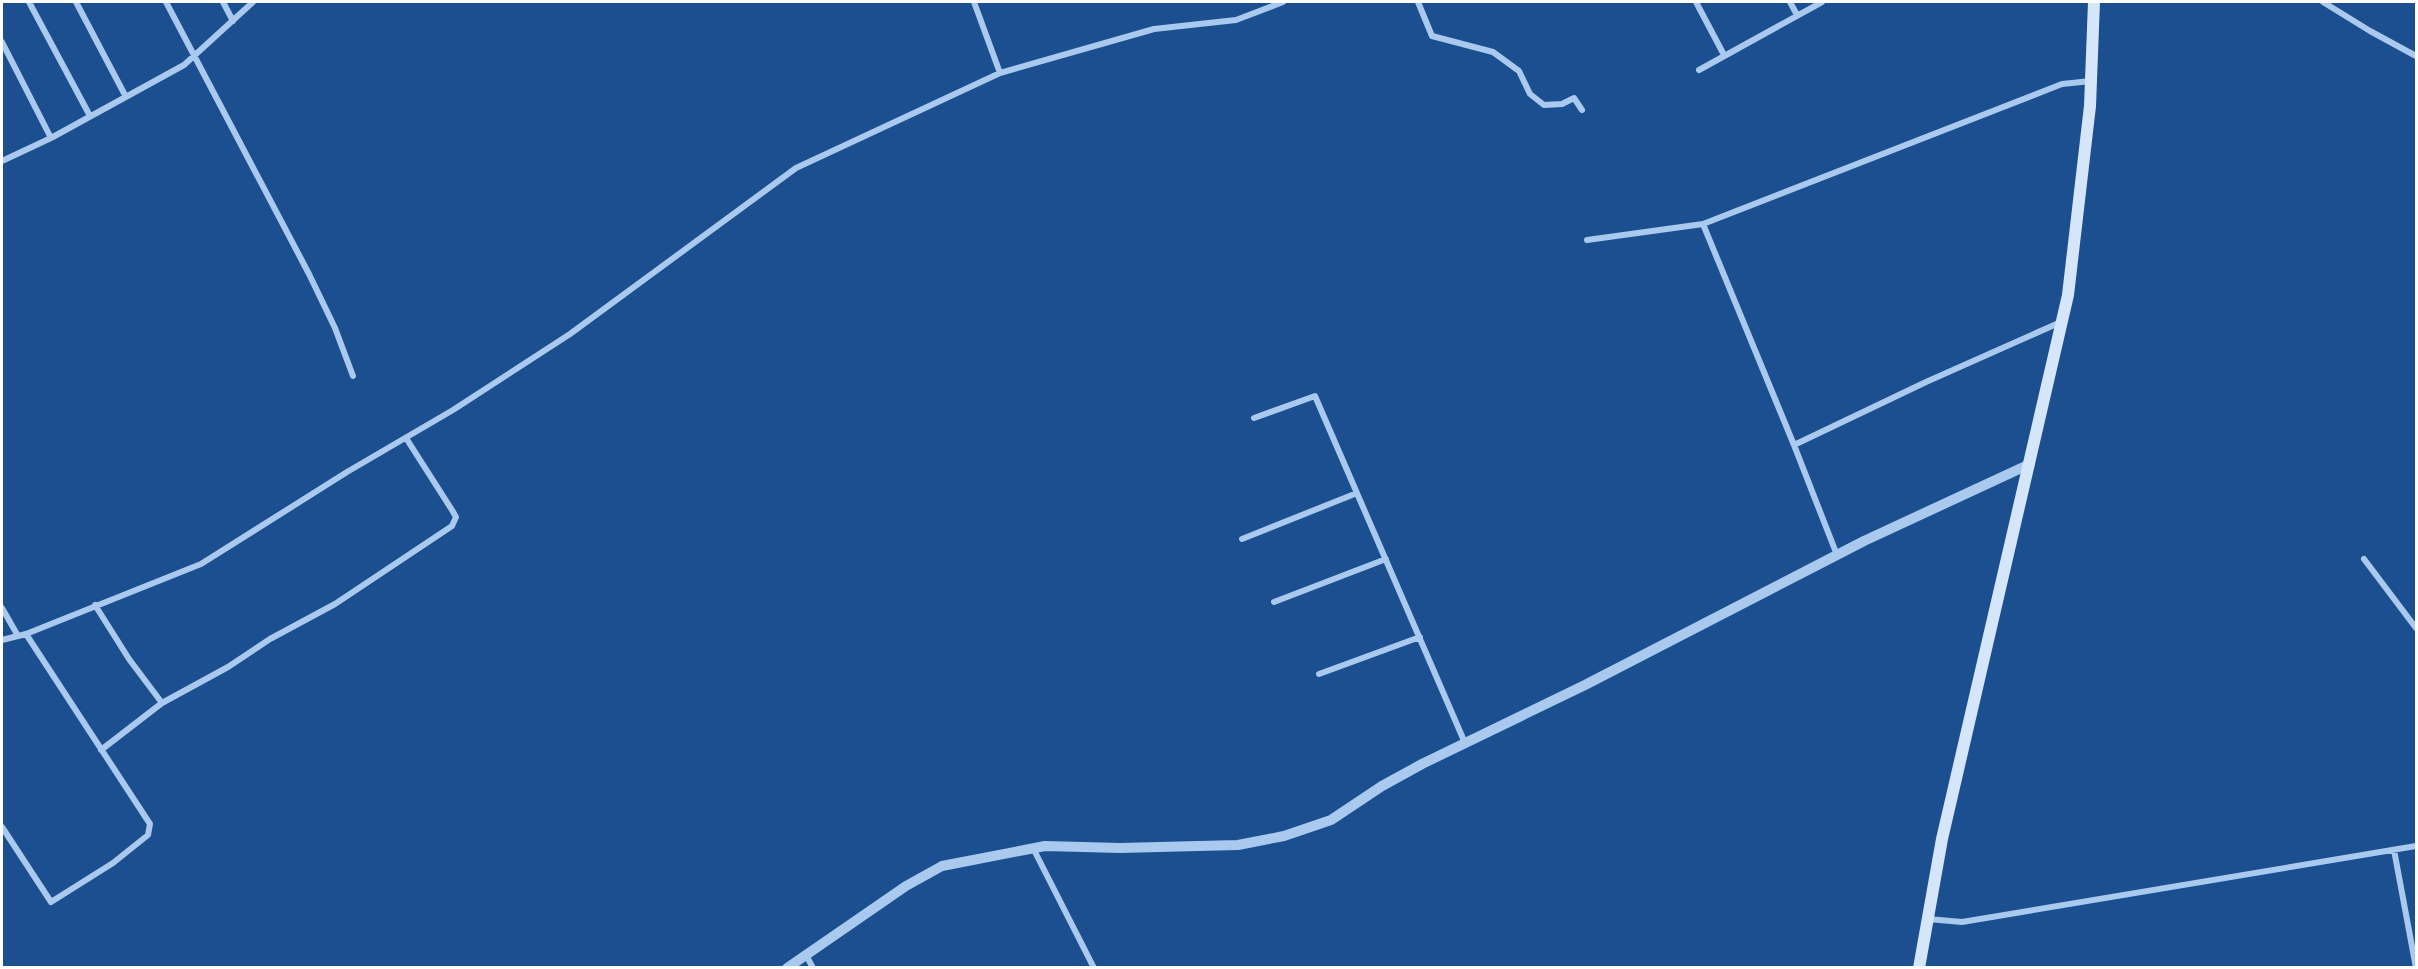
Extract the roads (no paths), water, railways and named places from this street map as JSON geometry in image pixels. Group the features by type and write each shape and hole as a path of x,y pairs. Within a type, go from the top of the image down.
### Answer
{"main road":[{"path":"1919,968 1942,839 2068,295 2091,81 2094,2"}],"street":[{"path":"29,2 90,116"},
{"path":"76,2 126,97"},
{"path":"166,2 309,274 335,328 353,376"},
{"path":"223,2 233,21"},
{"path":"2,161 51,138 184,65 253,2"},
{"path":"974,2 1000,73"},
{"path":"2,640 22,635 201,564 453,410 570,334 796,168 1000,73 1154,29 1236,20 1283,2"},
{"path":"1418,2 1432,36 1493,52 1519,71 1530,94 1544,105 1562,104 1574,98 1582,110"},
{"path":"1695,2 1724,55"},
{"path":"1790,2 1797,15"},
{"path":"1699,70 1822,2"},
{"path":"2323,2 2416,56"},
{"path":"2,42 51,138"},
{"path":"1587,240 1703,224 2062,84 2091,81"},
{"path":"1703,224 1837,555"},
{"path":"1794,445 1926,382 2062,322"},
{"path":"1254,418 1315,396 1466,743"},
{"path":"101,750 162,703 228,667 270,639 335,604 452,526 456,517 406,438"},
{"path":"787,968 906,886 942,867 1045,846 1120,848 1239,844 1284,836 1331,820 1382,786 1466,743 1585,685 1837,555 2030,464"},
{"path":"1242,539 1357,493"},
{"path":"1274,602 1386,559"},
{"path":"2364,559 2416,628"},
{"path":"96,605 129,659 162,703"},
{"path":"2,608 150,824 148,835 113,863 51,902 2,827"},
{"path":"1319,674 1420,637"},
{"path":"1928,918 1962,922 2416,846"},
{"path":"1033,848 1094,968"},
{"path":"2394,850 2416,968"},
{"path":"806,955 813,968"}]}
